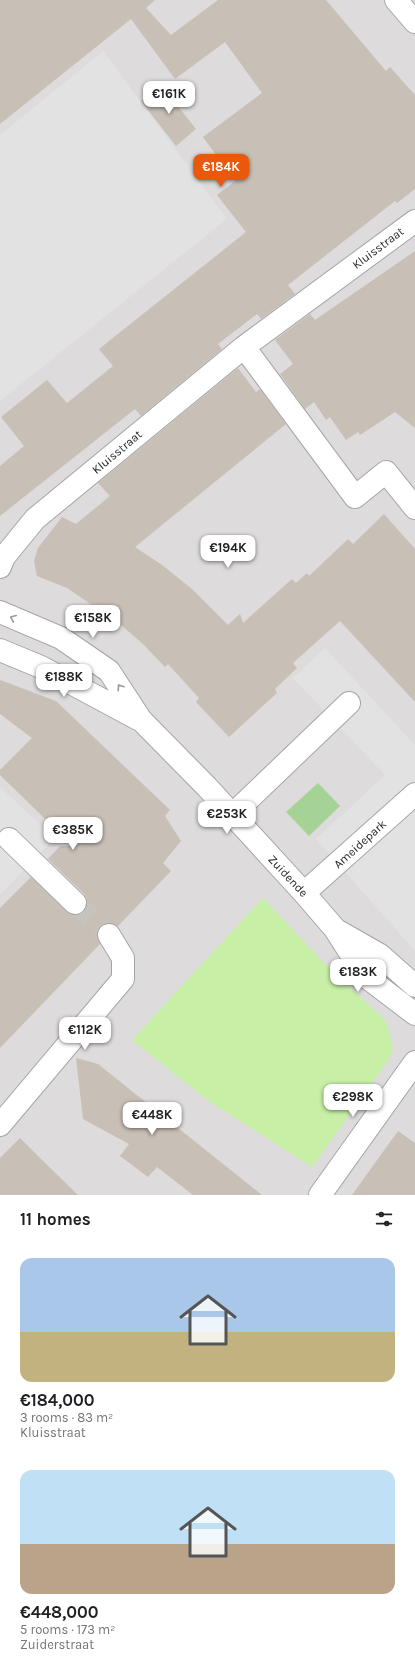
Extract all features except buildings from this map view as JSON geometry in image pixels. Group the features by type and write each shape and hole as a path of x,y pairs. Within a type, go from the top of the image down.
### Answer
{"street":[{"path":"396,0 415,22"},
{"name":"Kluisstraat","path":"0,566 4,558 35,519 244,347 415,221"},
{"path":"244,347 355,497 386,472 415,508"},
{"name":"Zuidende","path":"0,612 61,638 109,671 141,720 206,786 335,929 365,976 415,1014"},
{"name":"Zuidende","path":"0,650 42,667 141,720"},
{"path":"232,815 349,703"},
{"name":"Ameidepark","path":"304,893 415,794"},
{"path":"9,839 75,903"},
{"name":"Zuidende","path":"335,929 380,955 415,986"},
{"path":"0,1125 123,979 123,958 109,935"},
{"path":"320,1195 415,1062"}],"shaded area":[{"path":"0,0 415,0 415,1195 0,1195"},
{"path":"103,51 227,219 0,401 0,135"},
{"path":"325,648 415,745 415,951 316,839 385,775 293,678"},
{"path":"0,787 43,827 51,842 0,895"}],"green space":[{"path":"318,783 340,806 309,836 286,812"},
{"path":"263,898 325,964 386,1021 393,1047 391,1055 380,1072 312,1167 210,1102 132,1040"}],"tunnel":[{"path":"75,903 109,935"}]}
